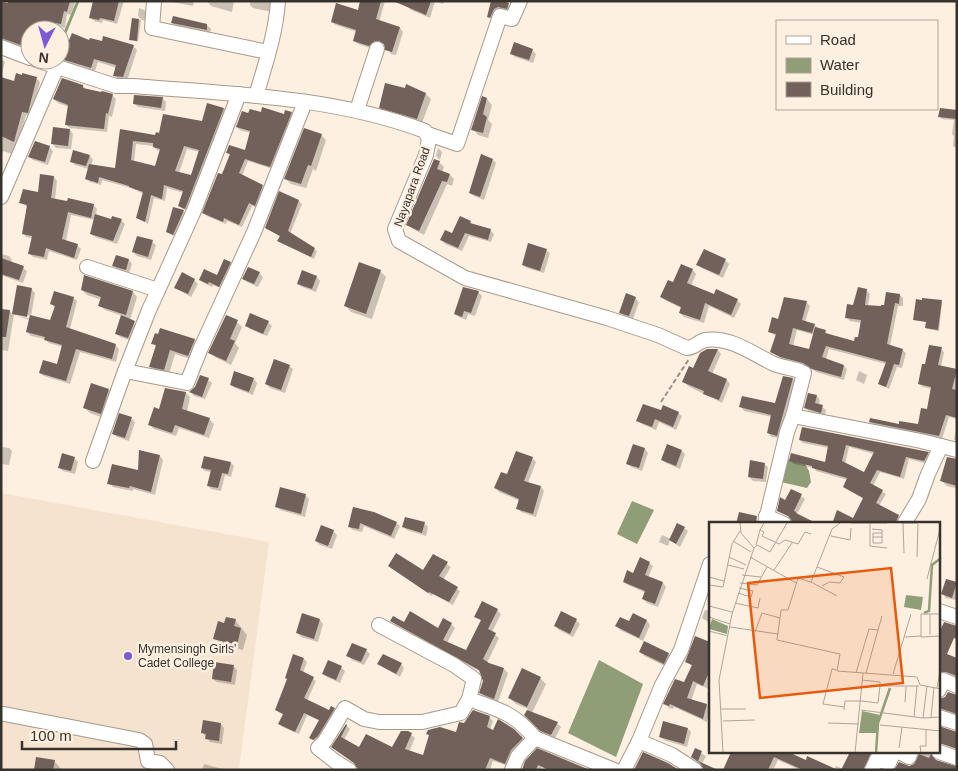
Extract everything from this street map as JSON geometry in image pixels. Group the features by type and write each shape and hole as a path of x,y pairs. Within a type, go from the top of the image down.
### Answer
{"street":[{"path":"153,1 152,28 268,52"},
{"path":"256,96 268,52 278,1"},
{"path":"428,134 457,144 500,16 512,20 520,1"},
{"path":"1,48 20,55"},
{"path":"357,110 377,49"},
{"path":"1,197 55,70"},
{"name":"Nayapara Road","path":"65,70 116,86 240,94 357,110 425,131 429,139 426,155 395,229 399,242 465,278 607,318 658,335 689,353"},
{"path":"93,461 125,371 158,290 193,213 240,94"},
{"path":"125,371 187,382 254,232 304,102"},
{"path":"87,267 158,290"},
{"path":"689,353 692,347 705,340 721,340 737,344 777,365 803,371 805,375 784,441 765,520"},
{"path":"793,416 957,450"},
{"path":"905,522 919,499 940,446"},
{"path":"624,770 639,741 662,685 681,650 709,567"},
{"path":"940,611 957,617"},
{"path":"349,770 318,748 326,741 345,708 364,719 374,722 422,722 461,713 469,700 474,679 454,665 379,625"},
{"path":"940,688 943,680 957,686"},
{"path":"469,700 512,715 535,738 614,770"},
{"path":"940,717 957,724"},
{"path":"2,718 139,740 145,744 148,761 160,763 167,770"},
{"path":"512,770 518,756 535,738"},
{"path":"639,741 672,755 695,770"},
{"path":"940,752 957,758"},
{"path":"872,770 877,760 889,763 893,754"}],"path":[{"path":"661,402 689,353"}],"shaded area":[{"name":"Mymensingh Girls' Cadet College","path":"1,493 269,542 239,770 1,770"}],"water":[{"path":"789,459 802,459 809,471 811,482 807,488 781,482 784,465"},
{"path":"632,501 654,510 637,544 617,534"},
{"path":"599,660 643,684 616,757 568,733"}],"building":[{"path":"8,1 70,1 67,12 64,11 62,20 20,20 20,45 1,38 1,2 8,3"},
{"path":"93,1 119,1 114,21 89,18"},
{"path":"360,1 381,1 376,19 400,27 392,52 385,50 384,44 379,41 375,41 369,46 353,41 356,30 331,22 336,3 358,10"},
{"path":"393,1 431,1 426,15"},
{"path":"491,1 509,3 507,9 498,7 494,9 490,18 487,17"},
{"path":"173,16 207,24 207,30 171,23"},
{"path":"132,18 139,19 137,41 129,40"},
{"path":"72,33 89,40 90,38 102,41 103,36 134,45 123,77 113,76 116,65 94,59 91,68 70,62 70,38"},
{"path":"514,42 533,49 529,60 510,54"},
{"path":"16,73 37,77 28,113 22,112 14,142 1,136 1,77 14,81"},
{"path":"62,78 83,85 83,88 113,94 108,114 106,113 104,129 65,125 68,105 53,99"},
{"path":"385,83 405,88 406,84 426,93 417,119 379,108"},
{"path":"134,95 163,97 161,108 133,104"},
{"path":"482,96 487,98 483,114 487,117 483,133 471,130"},
{"path":"207,103 224,108 185,209 178,206 183,191 164,185 162,199 151,195 145,222 136,218 143,192 99,177 98,183 85,179 89,164 115,168 120,129 155,135 156,132 159,133 163,114 202,121","holes":["133,141 153,143 153,147 160,149 155,166 131,160","184,146 199,150 191,175 175,171"]},
{"path":"262,107 284,114 285,110 292,112 270,167 245,159 239,173 263,185 255,206 249,203 239,225 224,218 223,222 202,213 218,173 222,174 230,154 226,153 229,145 245,150 250,131 236,127 242,111 248,113 250,109 261,112"},
{"path":"940,108 957,110 957,119 938,117"},
{"path":"53,127 70,129 68,146 51,144"},
{"path":"304,128 322,134 311,166 308,165 301,184 284,179"},
{"path":"35,141 50,146 45,162 28,157"},
{"path":"73,150 90,155 86,166 70,162"},
{"path":"481,154 493,159 480,197 469,193"},
{"path":"434,159 440,161 437,169 450,174 447,182 442,181 419,231 406,225"},
{"path":"40,174 54,176 51,198 67,201 68,198 94,204 91,218 68,212 62,239 78,244 74,258 46,248 44,257 28,254 32,236 22,234 27,205 19,203 23,189 38,192"},
{"path":"279,191 299,200 288,231 315,248 311,257 277,241 280,236 265,228"},
{"path":"173,207 184,210 173,235 166,232"},
{"path":"95,214 111,219 112,216 122,219 113,241 90,234"},
{"path":"460,216 471,221 470,223 491,229 488,240 465,233 458,248 440,240 445,230 452,233"},
{"path":"137,236 153,240 148,257 132,252"},
{"path":"528,243 547,249 540,271 522,265"},
{"path":"704,249 726,259 719,275 696,265"},
{"path":"116,255 129,259 126,270 112,266"},
{"path":"1,258 24,266 19,280 1,274"},
{"path":"224,259 231,262 219,287 199,280 204,269 217,275"},
{"path":"359,262 381,270 366,314 344,306"},
{"path":"681,264 693,269 687,283 714,294 716,289 738,299 731,315 705,303 700,320 679,313 681,307 660,297 668,280 673,282"},
{"path":"248,267 260,272 254,284 242,279"},
{"path":"302,270 317,276 312,289 297,284"},
{"path":"182,272 195,279 188,294 174,288"},
{"path":"84,275 133,291 126,315 98,306 101,297 81,290"},
{"path":"17,285 32,288 27,317 12,314"},
{"path":"463,287 479,291 471,313 464,311 462,317 454,314"},
{"path":"858,287 867,289 865,305 884,305 886,292 900,294 899,304 895,303 887,344 903,349 899,365 894,364 886,387 878,384 886,362 826,346 822,357 844,365 841,377 812,369 803,363 780,357 770,352 776,334 768,332 772,317 778,319 784,297 807,301 802,320 815,324 812,333 793,328 789,344 809,349 815,327 826,330 825,333 854,341 855,337 858,337 861,320 845,318 847,304 853,305"},
{"path":"54,291 74,297 66,327 116,344 112,359 76,349 66,381 39,373 43,360 57,364 62,345 44,340 45,337 26,332 30,315 50,320 55,306 50,304"},
{"path":"626,293 636,297 629,316 619,313"},
{"path":"922,298 942,300 938,330 925,328 926,322 913,320 916,299 922,300"},
{"path":"1,309 10,310 6,337 1,337"},
{"path":"250,313 269,321 263,334 245,326"},
{"path":"121,315 135,321 128,338 115,334"},
{"path":"226,315 238,320 230,339 235,341 226,361 208,353"},
{"path":"160,328 195,339 188,356 170,350 164,370 149,367 156,345 151,344 155,333 158,334"},
{"path":"929,345 942,347 938,365 957,369 952,389 957,390 957,418 946,415 939,436 869,422 870,418 899,424 899,421 918,424 921,408 927,409 931,387 918,384 922,364 925,364"},
{"path":"707,349 718,349 708,371 727,379 719,400 703,394 704,391 682,382 689,366 693,368 700,353"},
{"path":"274,359 290,365 281,390 265,384"},
{"path":"234,371 254,378 249,392 230,385"},
{"path":"200,375 209,378 202,397 189,392 195,387"},
{"path":"783,376 793,378 777,436 767,433 771,415 739,407 742,396 775,403"},
{"path":"91,383 109,389 101,414 83,408"},
{"path":"165,388 186,392 182,409 210,418 204,435 175,425 172,433 148,425 154,407 159,409"},
{"path":"808,393 817,395 815,403 823,405 821,413 804,408"},
{"path":"643,404 661,410 663,405 679,412 673,427 655,419 652,427 636,421"},
{"path":"119,413 132,417 125,438 112,434"},
{"path":"802,427 929,452 924,461 906,457 900,477 877,470 870,483 883,490 876,503 899,515 896,522 833,522 837,510 853,518 863,498 843,487 847,478 812,468 812,466 789,461 791,453 825,462 828,446 799,440","holes":["846,445 874,452 864,472 842,461"]},
{"path":"633,444 645,448 639,468 626,464"},
{"path":"667,444 682,450 676,466 661,460"},
{"path":"139,450 160,455 151,492 130,486 129,488 107,484 112,464 138,470"},
{"path":"516,451 533,457 524,481 541,486 533,514 516,509 519,499 494,488 501,472 507,474"},
{"path":"62,453 75,457 71,471 58,468"},
{"path":"204,456 231,462 228,474 222,473 218,488 207,486 211,470 201,468"},
{"path":"947,457 957,459 957,486 940,481"},
{"path":"750,460 765,463 763,479 748,477"},
{"path":"280,487 306,494 301,514 275,507"},
{"path":"791,489 802,494 794,511 814,522 792,522 788,516 777,511 780,497 785,500"},
{"path":"353,507 374,512 397,522 391,536 360,523 359,529 348,527"},
{"path":"739,512 757,516 756,522 736,522"},
{"path":"405,517 425,522 422,533 402,527"},
{"path":"677,523 685,527 676,544 669,540"},
{"path":"321,525 334,530 328,546 315,541"},
{"path":"396,553 423,570 433,554 448,562 439,576 458,587 449,602 428,593 388,566"},
{"path":"640,557 650,562 645,575 663,582 655,604 642,599 645,591 623,582 627,570 633,573"},
{"path":"946,579 957,582 952,598 941,594"},
{"path":"482,601 498,609 488,629 496,633 483,659 504,668 494,699 479,693 483,681 479,670 390,621 393,616 404,622 410,611 438,628 443,618 452,623 443,640 466,650 481,620 474,617"},
{"path":"561,611 577,619 570,634 554,626"},
{"path":"302,613 320,619 314,639 296,633"},
{"path":"633,613 647,620 639,638 615,626 620,617 629,621"},
{"path":"226,617 236,619 234,626 241,628 237,645 213,639 218,621 224,623"},
{"path":"944,622 957,626 957,639 954,638 947,654 957,658 957,676 940,672 940,632"},
{"path":"695,636 709,642 709,672 703,686 693,681 687,698 707,704 703,719 670,704 669,706 663,704 675,679 684,682 692,665 685,662"},
{"path":"644,641 669,653 664,664 639,652"},
{"path":"352,643 367,649 361,662 346,656"},
{"path":"293,654 304,658 300,670 314,677 304,698 329,710 331,706 335,708 318,736 313,740 309,738 319,720 304,713 295,732 278,724 283,714 275,710 287,679 285,678"},
{"path":"383,654 402,663 396,674 377,664"},
{"path":"328,660 342,666 336,680 322,674"},
{"path":"214,662 234,665 231,682 212,679"},
{"path":"522,668 541,677 527,707 508,698"},
{"path":"948,692 957,695 957,714 940,708 940,699 945,697"},
{"path":"473,710 490,716 487,727 493,730 498,719 514,729 523,738 511,750 505,764 490,758 485,770 358,770 354,763 331,747 346,724 341,737 359,747 366,734 392,747 401,731 408,731 412,733 405,749 423,755 429,735 426,734 428,730 440,727 456,732 459,722 464,723"},
{"path":"527,710 558,722 551,735 540,731 524,715"},
{"path":"203,720 221,723 219,741 205,739 206,734 201,733"},
{"path":"663,721 688,728 684,744 659,737"},
{"path":"940,726 957,732 957,749 940,743"},
{"path":"537,748 590,770 549,770 538,765 536,770 522,770 525,761"},
{"path":"695,748 702,751 698,761 718,770 704,770 700,763 691,757"},
{"path":"643,752 668,763 679,770 634,770"},
{"path":"730,754 792,754 806,760 807,756 838,770 803,770 774,757 768,770 723,770"},
{"path":"849,754 871,754 863,770 841,770"},
{"path":"919,754 929,758 931,754 936,760 956,766 955,770 894,770 899,762 909,766 914,764"},
{"path":"36,757 55,760 53,770 34,770"}],"waterway":[{"path":"70,21 78,1"}],"place":[{"name":"Mymensingh Girls' Cadet College","path":"128,656"}]}
